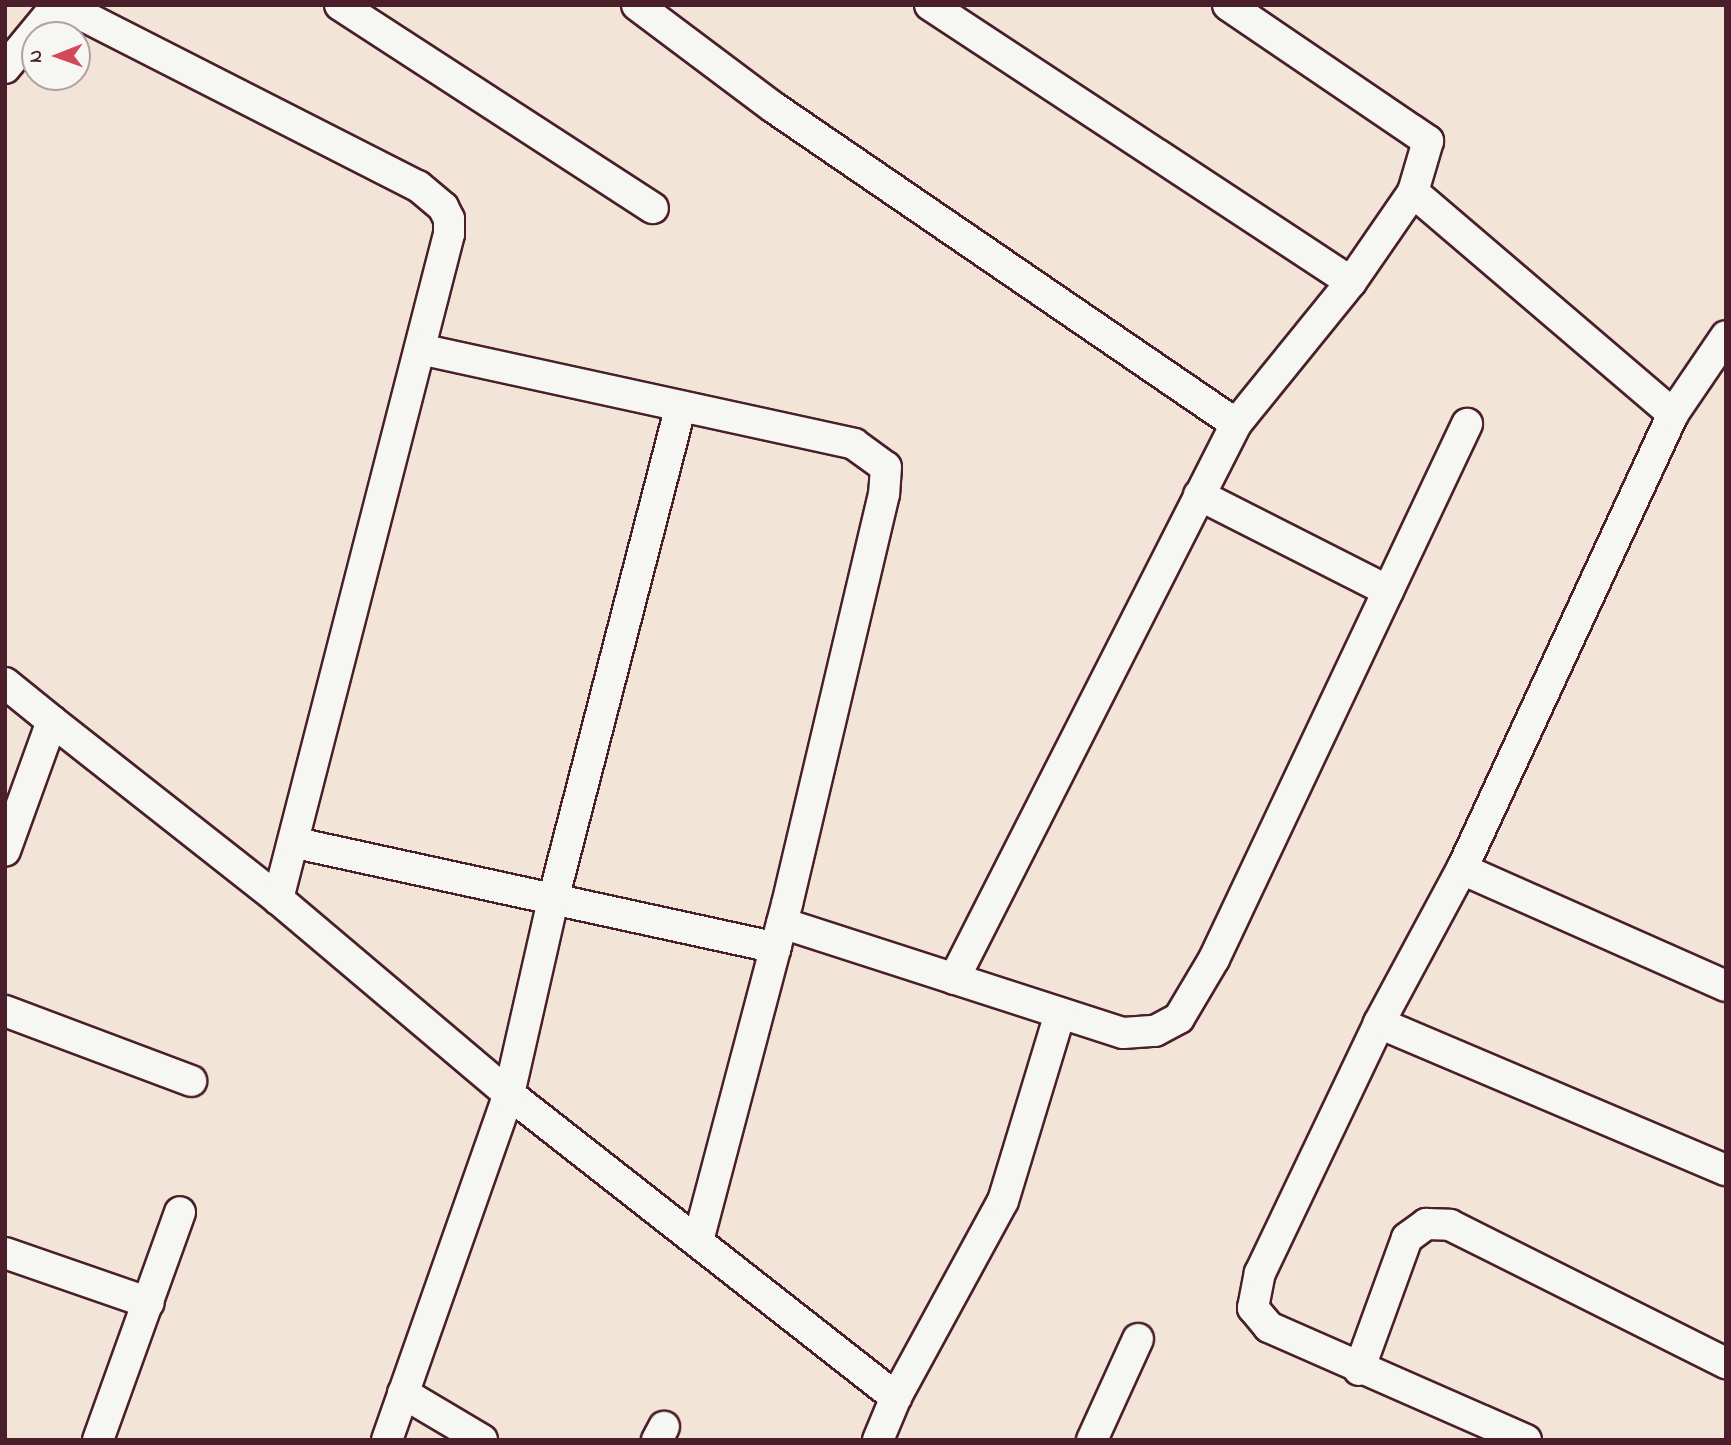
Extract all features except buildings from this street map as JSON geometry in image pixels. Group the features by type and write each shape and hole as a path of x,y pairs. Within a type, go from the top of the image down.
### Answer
{"street":[{"path":"5,68 60,5 418,186 434,198 449,219 449,234 296,843 278,899"},
{"path":"340,5 653,208"},
{"path":"637,5 774,107 1236,424"},
{"path":"930,5 1351,282"},
{"path":"954,979 1236,424 1351,282 1413,192 1428,141 1228,5"},
{"path":"1413,192 1673,414"},
{"path":"1526,1440 1359,1370 1269,1327 1253,1308 1260,1273 1379,1023 1462,869 1673,414 1726,336"},
{"path":"420,349 680,409 854,444 886,467 884,494 779,935 698,1241"},
{"path":"387,1440 509,1094 554,896 680,409"},
{"path":"296,843 554,896 779,935 954,979 1123,1033 1155,1031 1179,1018 1214,959 1467,424"},
{"path":"1199,495 1388,590"},
{"path":"5,683 278,899 509,1094 896,1396"},
{"path":"5,851 52,721"},
{"path":"1462,869 1726,986"},
{"path":"5,1012 191,1081"},
{"path":"878,1440 896,1396 1003,1201 1060,1013"},
{"path":"1379,1023 1726,1170"},
{"path":"98,1440 180,1212"},
{"path":"1359,1370 1407,1238 1426,1224 1450,1225 1726,1363"},
{"path":"5,1253 149,1303"},
{"path":"1092,1440 1138,1339"},
{"path":"403,1393 482,1440"}]}
